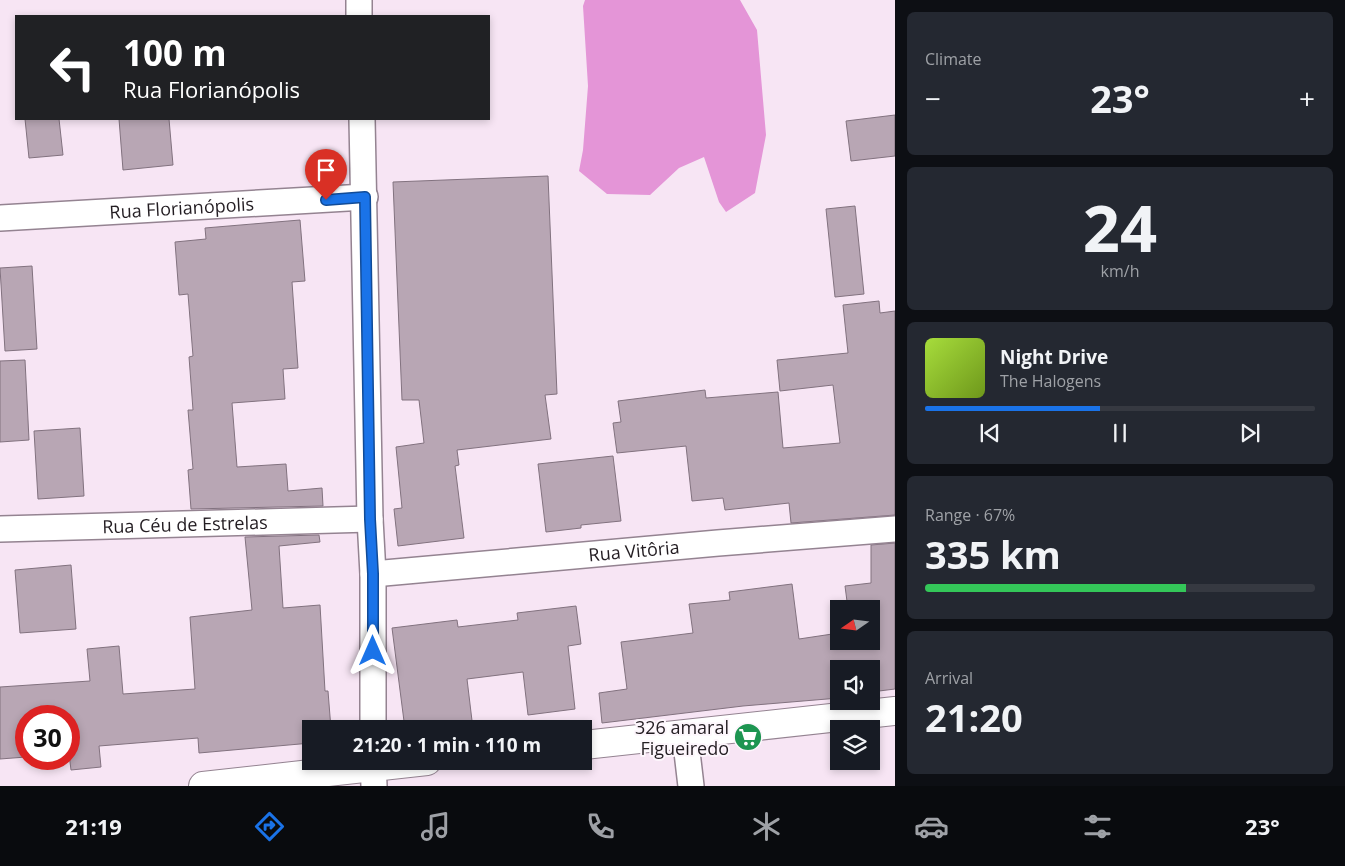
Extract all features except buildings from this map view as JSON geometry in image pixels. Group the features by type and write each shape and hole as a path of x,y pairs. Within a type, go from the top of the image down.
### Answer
{"street":[{"path":"358,0 359,15"},
{"path":"362,120 370,519 373,574 373,720"},
{"name":"Rua Florianópolis","path":"0,218 365,197"},
{"name":"Rua Céu de Estrelas","path":"0,529 370,519"},
{"name":"Rua Vitôria","path":"373,574 895,529"},
{"path":"592,744 895,710"},
{"path":"685,735 690,786"},
{"path":"203,786 373,771"}],"shaded area":[{"path":"585,0 740,0 757,30 766,135 755,193 726,212 719,202 704,157 679,168 650,195 607,194 579,171 583,150 588,86 583,6"}],"place":[{"name":"326 amaral Figueiredo","path":"748,737"}],"route":[{"path":"326,200 365,197 373,651"}]}
